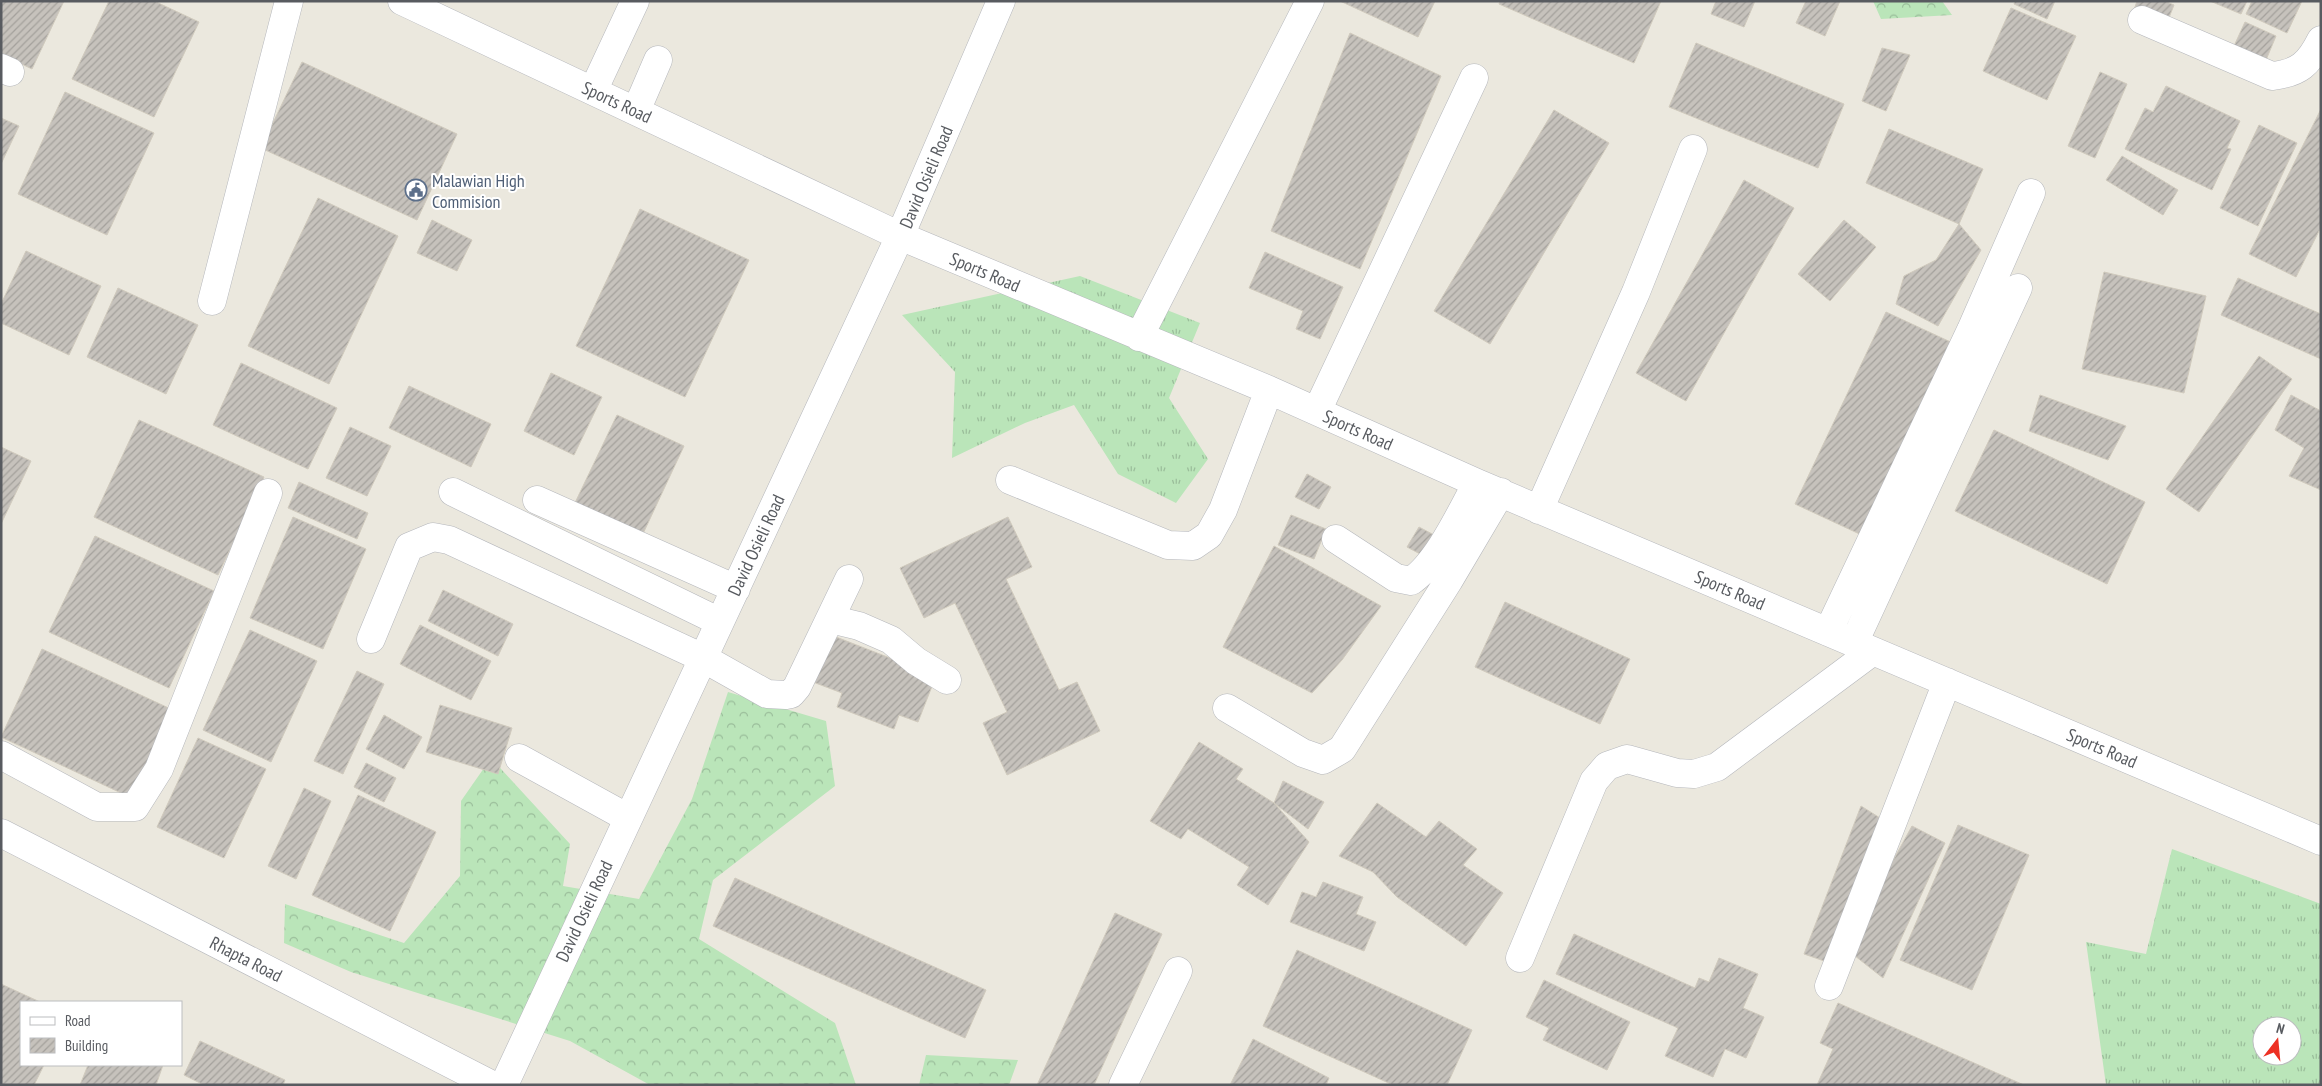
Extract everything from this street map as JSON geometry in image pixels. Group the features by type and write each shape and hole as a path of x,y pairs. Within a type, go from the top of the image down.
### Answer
{"street":[{"path":"212,301 289,1"},
{"name":"Sports Road","path":"402,1 900,236 1269,390 1539,510 2321,841"},
{"path":"593,91 634,1"},
{"name":"David Osieli Road","path":"504,1085 900,236 1001,1"},
{"path":"1139,337 1310,1"},
{"path":"2142,20 2272,76 2288,74 2305,66 2321,40"},
{"path":"636,111 658,60"},
{"path":"1317,411 1474,78"},
{"path":"1539,510 1636,292 1693,149"},
{"path":"1828,632 1970,330 2031,193"},
{"path":"1520,958 1594,781 1607,766 1627,759 1677,773 1694,774 1717,767 1863,647 2018,288"},
{"path":"1010,480 1168,545 1193,546 1209,535 1223,510 1269,390"},
{"path":"1336,539 1396,578 1411,580 1423,573 1489,488"},
{"path":"1228,708 1303,753 1323,760 1342,749 1449,580 1489,488"},
{"path":"453,492 720,622"},
{"path":"2,757 97,807 135,807 159,769 268,493"},
{"path":"537,500 736,588"},
{"path":"371,639 409,547 433,537 449,540 703,658 767,694 786,695 791,694 797,687 849,579"},
{"path":"830,618 859,626 891,640 916,661 947,680"},
{"path":"1829,986 1946,682"},
{"path":"519,758 628,818"},
{"name":"Rhapta Road","path":"1,834 492,1085"},
{"path":"1123,1085 1178,971"}],"green space":[{"path":"1873,1 1942,1 1952,15 1881,19"},
{"path":"1080,276 1200,323 1169,398 1208,459 1176,503 1118,474 1074,405 1025,423 952,458 955,372 902,315"},
{"path":"728,692 826,721 835,786 713,880 699,939 835,1023 856,1085 650,1085 570,1041 351,972 284,943 285,904 404,943 460,876 461,801 491,758 570,844 563,886 639,899 692,799"},
{"path":"2172,849 2321,904 2321,1085 2106,1085 2086,942 2146,954"},
{"path":"926,1055 1018,1060 1009,1085 919,1085"}],"building":[{"path":"1,1 64,1 32,69 1,54"},
{"path":"109,1 154,1 199,22 154,117 72,79"},
{"path":"1340,1 1435,1 1418,37"},
{"path":"1500,1 1661,1 1634,63 1499,4"},
{"path":"1716,1 1755,1 1744,27 1711,14"},
{"path":"1806,1 1840,1 1825,36 1796,23"},
{"path":"2015,1 2055,1 2047,19 2014,4"},
{"path":"2137,1 2164,1 2174,5 2166,25 2133,13"},
{"path":"2210,1 2247,1 2241,14"},
{"path":"2252,1 2302,1 2287,33 2246,14"},
{"path":"2011,8 2076,36 2047,100 1983,71"},
{"path":"2245,22 2276,36 2266,60 2234,46"},
{"path":"1350,33 1441,76 1360,269 1271,231"},
{"path":"1696,43 1844,104 1818,168 1669,107"},
{"path":"1882,48 1910,55 1886,111 1862,101"},
{"path":"302,62 457,134 417,220 261,148"},
{"path":"2100,72 2127,84 2095,158 2068,146"},
{"path":"2166,86 2240,121 2227,148 2231,149 2212,190 2125,149 2145,108 2153,112"},
{"path":"65,92 154,133 107,235 18,194"},
{"path":"2321,109 2321,227 2296,277 2249,254"},
{"path":"1554,110 1609,143 1490,344 1434,311"},
{"path":"1,118 19,126 1,164"},
{"path":"2259,125 2297,143 2258,226 2220,208"},
{"path":"1889,129 1983,169 1959,224 1866,183"},
{"path":"2122,156 2178,190 2163,215 2106,180"},
{"path":"1744,180 1794,208 1686,401 1636,373"},
{"path":"318,198 398,236 329,384 248,346"},
{"path":"640,209 749,260 685,397 576,346"},
{"path":"432,220 472,240 457,271 417,253"},
{"path":"1844,220 1876,247 1830,301 1798,274"},
{"path":"1959,224 1981,250 1938,326 1896,304 1904,276 1936,260"},
{"path":"26,251 101,286 69,355 1,323 1,304"},
{"path":"1265,252 1343,287 1320,339 1296,329 1303,311 1249,288"},
{"path":"2104,272 2206,296 2184,393 2082,369"},
{"path":"2238,278 2321,314 2321,359 2221,315"},
{"path":"118,288 198,325 166,394 87,357"},
{"path":"1886,312 1957,345 1866,537 1795,504"},
{"path":"2259,356 2292,379 2199,512 2166,489"},
{"path":"241,363 337,408 308,469 213,425"},
{"path":"551,373 602,397 574,455 524,431"},
{"path":"409,386 491,424 471,467 389,428"},
{"path":"2040,395 2126,426 2108,460 2029,431"},
{"path":"2291,395 2321,411 2321,490 2289,476 2304,448 2275,430"},
{"path":"617,415 684,446 641,538 573,507"},
{"path":"139,420 264,477 218,575 94,517"},
{"path":"350,427 391,446 367,496 326,478"},
{"path":"1994,430 2145,502 2107,584 1955,511"},
{"path":"1,447 31,461 1,524"},
{"path":"1307,474 1331,487 1319,509 1295,497"},
{"path":"299,482 368,513 357,539 288,508"},
{"path":"1291,515 1326,529 1314,559 1278,545"},
{"path":"293,517 366,549 323,649 250,618"},
{"path":"1008,517 1032,567 1006,579 1059,690 1077,682 1100,731 1007,775 983,723 1007,712 955,603 924,618 900,568"},
{"path":"1419,527 1434,535 1422,555 1407,547"},
{"path":"95,536 214,591 169,688 49,632"},
{"path":"1274,546 1381,606 1342,660 1312,693 1223,647"},
{"path":"443,590 513,624 498,656 428,621"},
{"path":"1505,602 1630,659 1600,724 1475,667"},
{"path":"420,625 491,661 471,700 400,664"},
{"path":"250,630 317,661 271,762 203,730"},
{"path":"831,635 936,676 918,722 899,715 894,729 837,707 842,693 813,682"},
{"path":"42,649 175,711 134,799 1,737"},
{"path":"357,671 384,684 343,774 314,761"},
{"path":"440,705 512,728 498,774 426,752"},
{"path":"384,715 422,737 404,769 366,749"},
{"path":"198,738 266,769 224,858 157,827"},
{"path":"1199,742 1243,769 1236,779 1274,803 1309,842 1268,905 1237,885 1249,867 1188,829 1181,839 1150,821"},
{"path":"366,763 396,778 384,802 354,787"},
{"path":"1283,781 1324,802 1308,829 1274,803"},
{"path":"304,788 331,801 296,879 268,866"},
{"path":"358,795 436,832 390,931 312,895"},
{"path":"1377,803 1426,837 1439,821 1477,849 1463,865 1503,893 1466,946 1397,897 1373,872 1339,856"},
{"path":"1861,806 1888,823 1830,963 1804,954"},
{"path":"1958,825 2029,855 1972,990 1900,960"},
{"path":"1912,826 1945,843 1883,978 1845,948"},
{"path":"735,878 986,990 965,1038 713,926"},
{"path":"1323,882 1363,897 1356,914 1376,922 1364,951 1290,922 1302,892 1316,897"},
{"path":"1115,913 1162,934 1094,1085 1037,1085"},
{"path":"1574,934 1695,988 1699,978 1709,982 1719,958 1758,974 1743,1008 1764,1017 1746,1058 1725,1049 1713,1077 1665,1056 1678,1028 1556,974"},
{"path":"1297,950 1472,1030 1447,1085 1393,1085 1263,1026"},
{"path":"1544,980 1630,1022 1607,1070 1543,1040 1549,1028 1526,1017"},
{"path":"1,984 38,1001 20,1001 20,1066 44,1066 34,1085 1,1085"},
{"path":"1838,1003 2024,1085 1817,1085 1833,1049 1820,1043"},
{"path":"1253,1039 1329,1078 1326,1085 1230,1085"},
{"path":"200,1041 285,1080 283,1085 204,1085 184,1075"},
{"path":"88,1066 163,1066 156,1085 80,1085"}],"place":[{"name":"Malawian High Commision","path":"416,190"}]}
